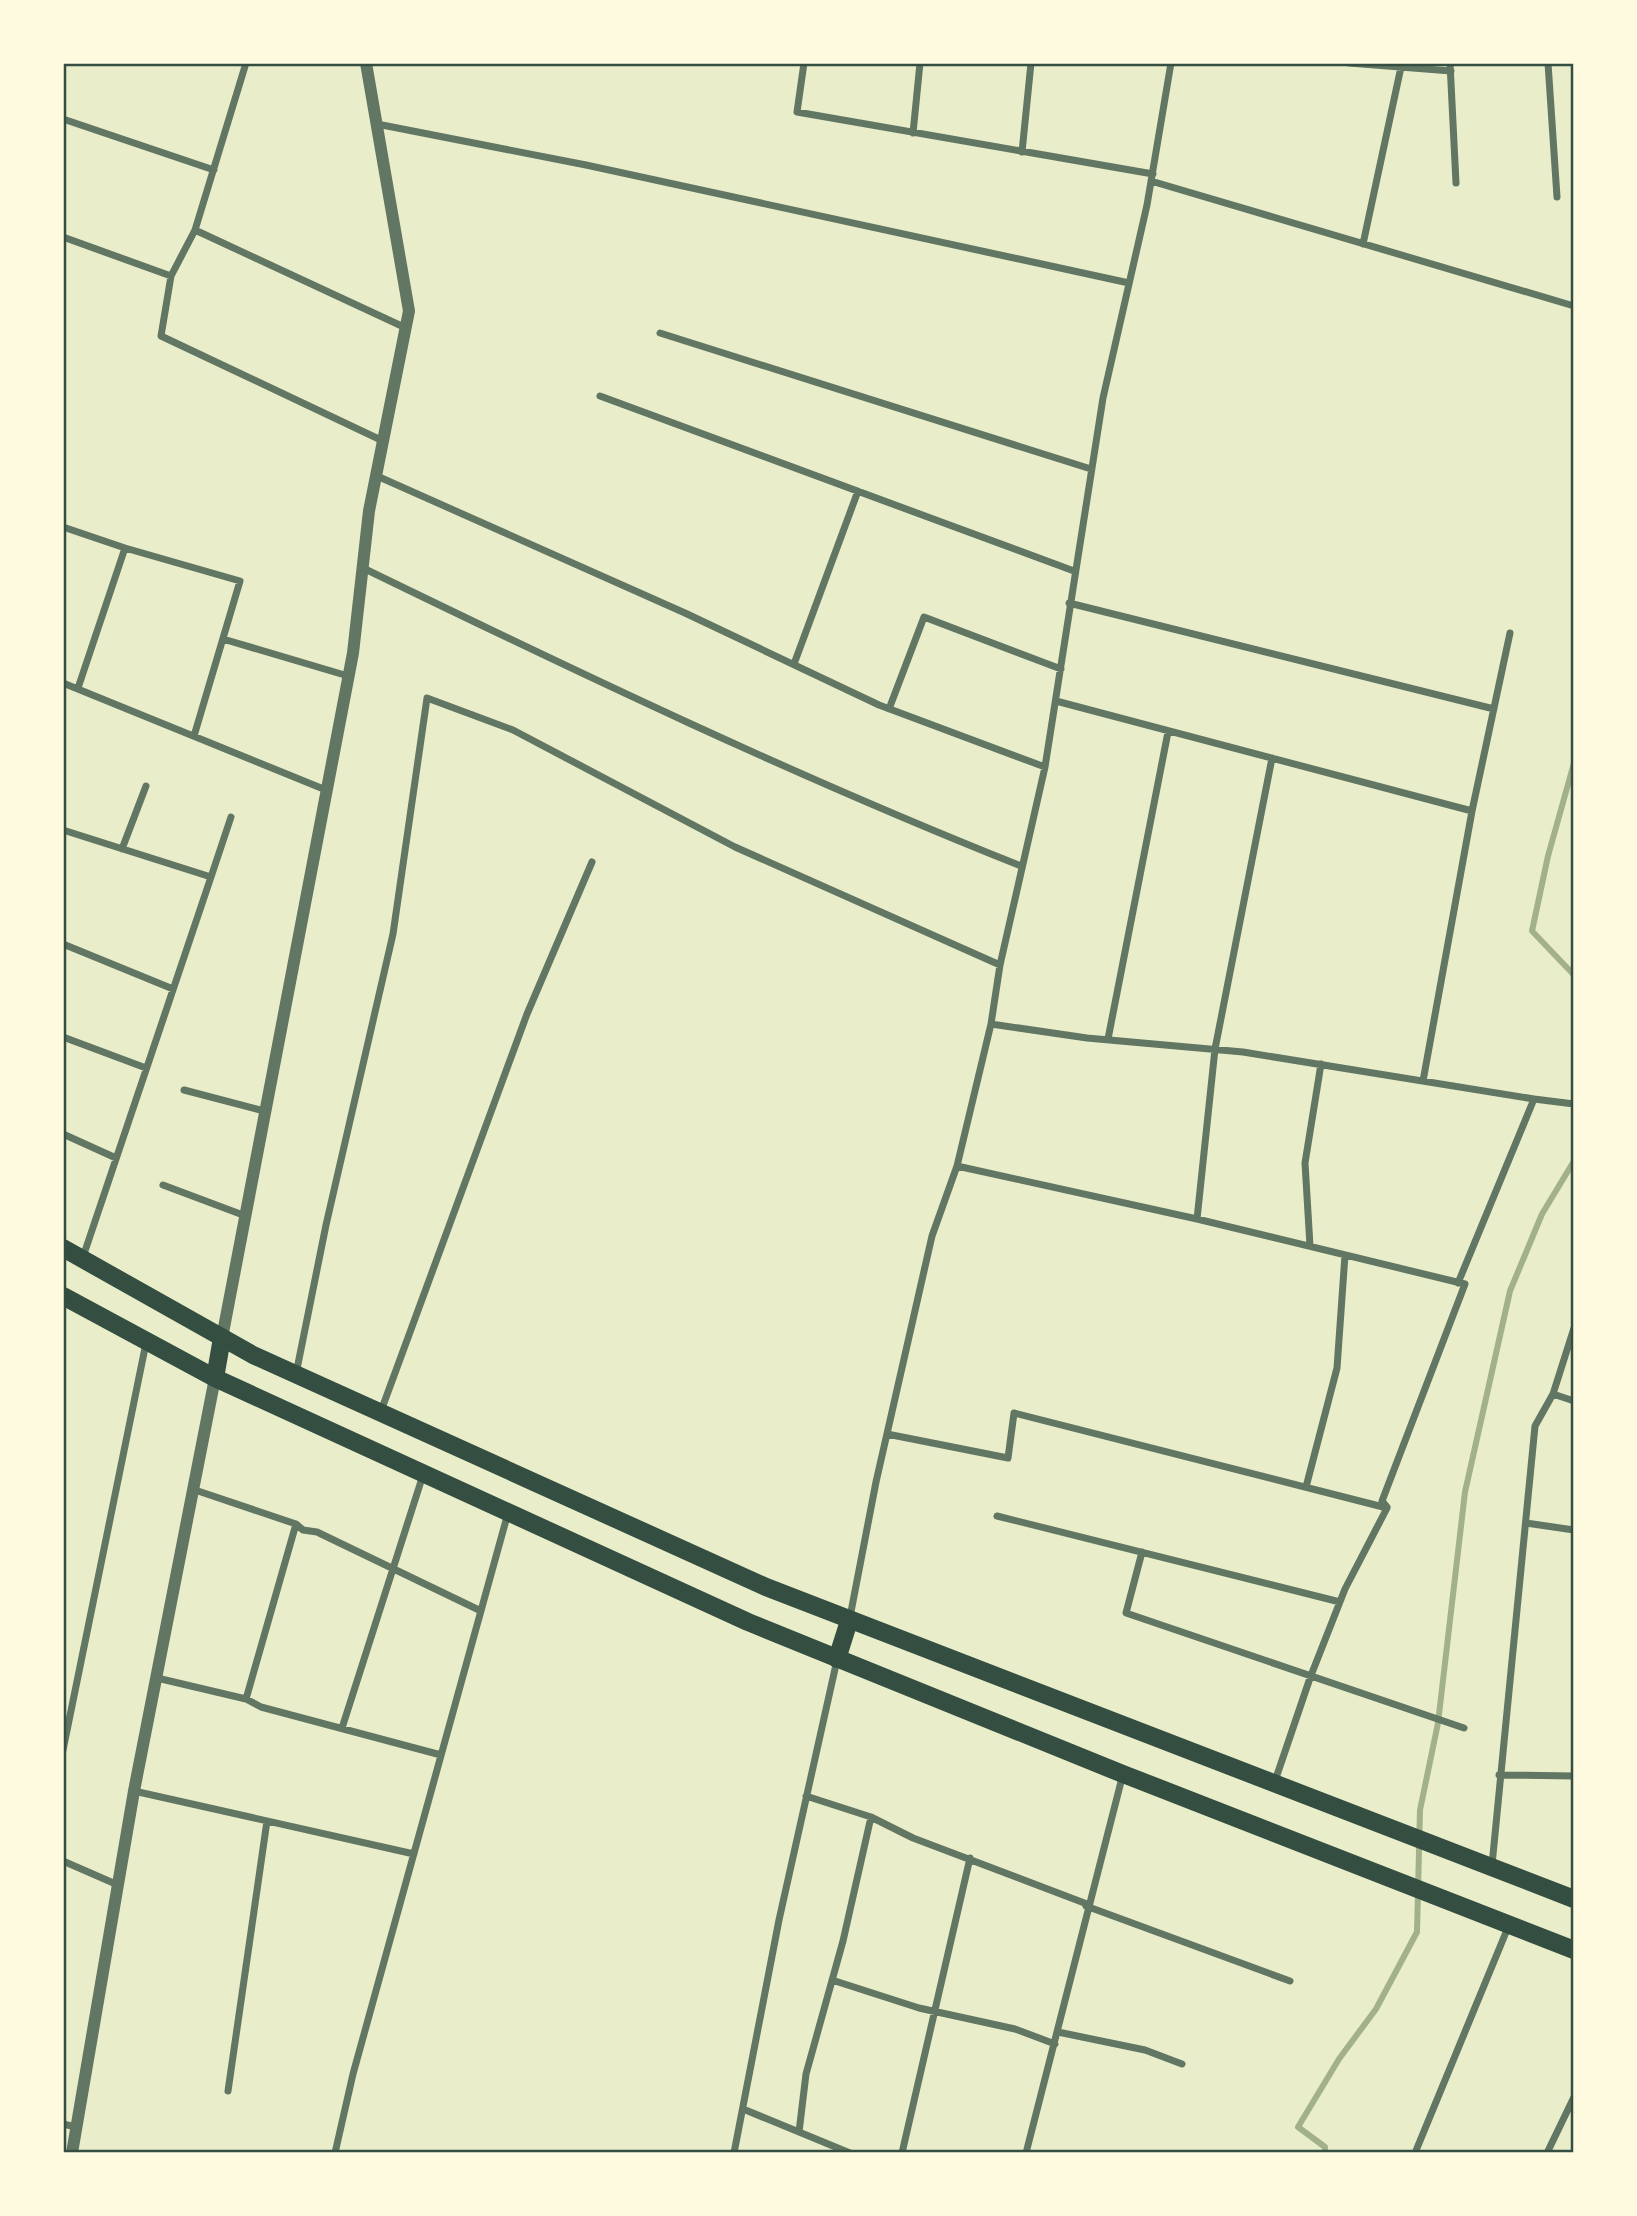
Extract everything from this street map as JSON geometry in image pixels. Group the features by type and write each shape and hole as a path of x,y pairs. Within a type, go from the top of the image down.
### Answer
{"highway":[{"path":"63,1248 222,1338 296,1374 766,1587 849,1621 1454,1850 1574,1899"},
{"path":"63,1296 215,1378 508,1513 837,1659 1574,1950"},
{"path":"215,1378 222,1338"},
{"path":"837,1659 849,1621"}],"street":[{"path":"246,63 195,230 171,276 161,336 384,442"},
{"path":"222,1338 243,1215 348,676 377,476 409,311 366,63"},
{"path":"804,63 797,113 1152,177 1363,244 1574,306"},
{"path":"913,133 920,63"},
{"path":"1022,152 1031,63"},
{"path":"849,1621 887,1434 932,1236 957,1166 991,1024 1000,965 1045,767 1103,398 1152,177 1171,63"},
{"path":"1349,63 1450,67 1456,183"},
{"path":"1548,63 1558,197"},
{"path":"1363,244 1401,67"},
{"path":"63,119 214,170"},
{"path":"376,124 586,165 1129,283"},
{"path":"195,230 406,328"},
{"path":"63,237 171,276"},
{"path":"660,333 1091,469"},
{"path":"600,396 1074,571"},
{"path":"377,476 889,709 1045,767"},
{"path":"793,664 858,491"},
{"path":"63,527 240,581 194,736"},
{"path":"78,688 125,548"},
{"path":"363,568 735,745 905,820 1021,866"},
{"path":"1069,603 1494,709"},
{"path":"889,709 924,617 1061,669"},
{"path":"1423,1081 1472,811 1510,633"},
{"path":"223,639 348,676"},
{"path":"63,683 326,790"},
{"path":"296,1374 326,1224 393,934 427,698 513,730 735,848 1000,965"},
{"path":"1056,701 1472,811"},
{"path":"1108,1039 1168,732"},
{"path":"1197,1219 1214,1049 1272,758"},
{"path":"122,849 146,786"},
{"path":"82,1259 231,817"},
{"path":"64,834 211,877"},
{"path":"381,1412 527,1014 592,862"},
{"path":"63,944 173,989"},
{"path":"991,1024 1214,1049 1574,1104"},
{"path":"63,1037 146,1068"},
{"path":"1310,1246 1305,1163 1321,1064"},
{"path":"184,1090 264,1111"},
{"path":"1458,1283 1534,1098"},
{"path":"63,1134 116,1157"},
{"path":"957,1166 1197,1219 1465,1284 1382,1501 1387,1508"},
{"path":"163,1185 243,1215"},
{"path":"1306,1487 1337,1368 1345,1255"},
{"path":"1492,1865 1535,1426 1553,1394 1574,1328"},
{"path":"63,1750 147,1341"},
{"path":"72,2153 70,2125 215,1378"},
{"path":"1553,1394 1574,1401"},
{"path":"887,1434 1008,1458 1014,1413 1387,1508"},
{"path":"342,1728 424,1473"},
{"path":"195,1490 296,1524 303,1530 317,1532 395,1567 481,1611"},
{"path":"1275,1782 1310,1678 1340,1602 1387,1508"},
{"path":"335,2153 353,2074 508,1513"},
{"path":"997,1516 1331,1597 1340,1602"},
{"path":"1526,1523 1574,1530"},
{"path":"246,1699 296,1524"},
{"path":"1142,1552 1126,1613 1310,1678 1464,1728"},
{"path":"734,2153 806,1796 837,1659"},
{"path":"157,1678 246,1699 261,1707 441,1755"},
{"path":"1026,2153 1058,2032 1087,1905 1123,1774"},
{"path":"1499,1775 1574,1776"},
{"path":"134,1791 414,1854"},
{"path":"806,1796 870,1817 913,1838 1290,1981"},
{"path":"799,2132 806,2074 832,1980 870,1817"},
{"path":"228,2091 267,1821"},
{"path":"902,2153 970,1858"},
{"path":"63,1861 118,1885"},
{"path":"1415,2153 1509,1925"},
{"path":"832,1980 934,2011 1015,2029 1055,2044"},
{"path":"1058,2032 1145,2050 1182,2064"},
{"path":"1547,2153 1574,2097"},
{"path":"743,2109 850,2153"}],"waterway":[{"path":"1574,763 1548,856 1532,931 1574,975"},
{"path":"1325,2153 1325,2147 1298,2127 1339,2059 1376,2009 1417,1932 1420,1810 1438,1723 1465,1492 1510,1291 1542,1214 1574,1161"}]}
